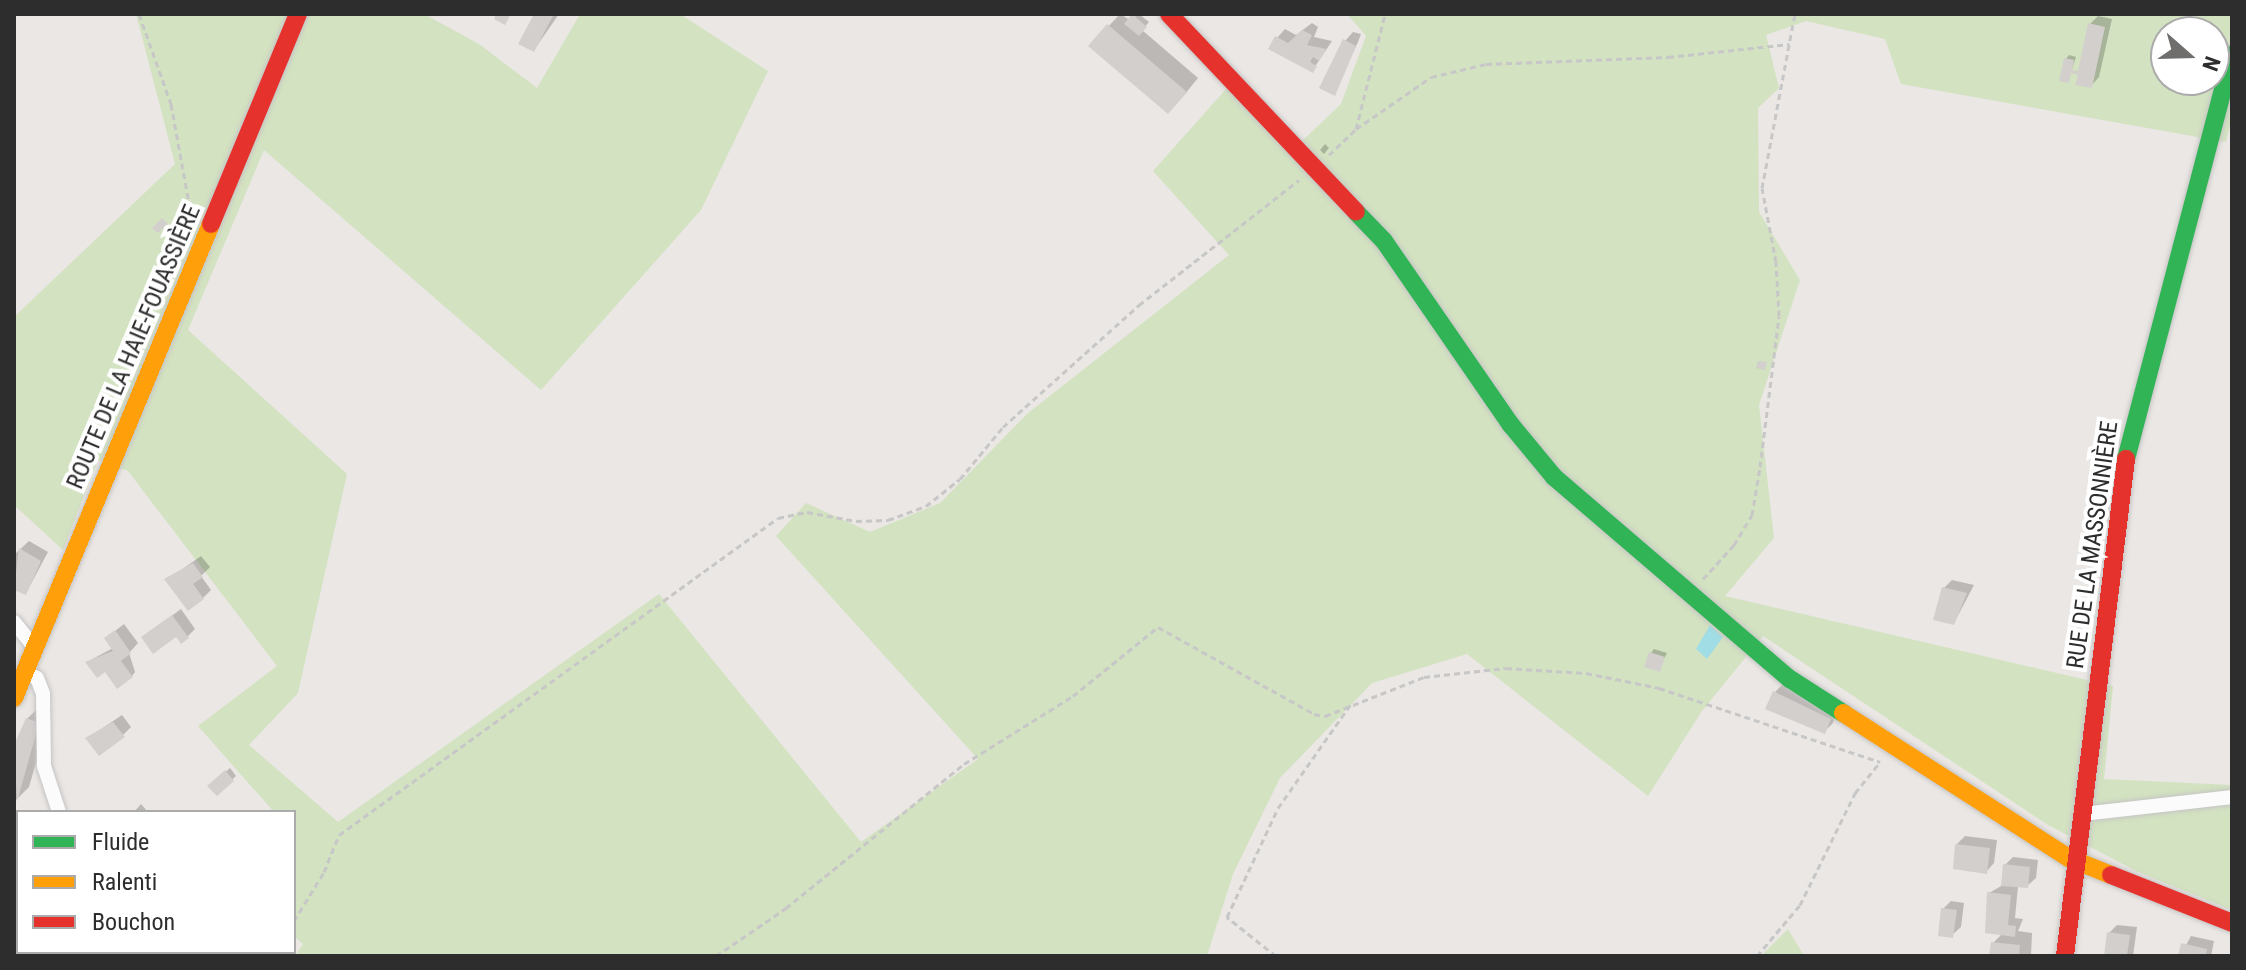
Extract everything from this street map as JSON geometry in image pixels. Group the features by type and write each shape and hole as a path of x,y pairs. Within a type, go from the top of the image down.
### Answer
{"street":[{"name":"ROUTE DE LA HAIE-FOUASSIÈRE","path":"14,698 298,14"},
{"path":"1169,14 1384,241 1511,425 1554,477 1689,593 1790,679 2075,860 2232,923"},
{"name":"RUE DE LA MASSONNIÈRE","path":"2065,956 2125,464 2232,55"},
{"path":"14,622 35,648"},
{"path":"25,672 37,678 43,694 44,766 58,810"},
{"path":"2083,814 2232,797"}],"path":[{"path":"139,14 171,104 193,224"},
{"path":"1356,129 1385,14"},
{"path":"1689,593 1734,545 1752,515 1779,316 1776,262 1762,188 1795,14"},
{"path":"296,918 324,872 339,835 778,518 807,512 856,521 888,520 926,506 960,479 1003,427 1139,305 1316,167 1356,129 1431,77 1486,64 1668,57 1789,44"},
{"path":"716,956 754,933 964,764 1073,696 1158,627 1314,714 1325,716 1351,703 1424,677 1506,668 1586,673 1659,688 1880,762 1861,782 1800,905 1757,956"},
{"path":"1276,956 1227,917 1278,808 1351,703"}],"green space":[{"path":"136,14 424,14 479,44 537,88 580,14 680,14 768,71 701,210 541,390 264,150 188,330 347,474 298,693 249,745 338,822 659,594 861,842 978,759 776,536 806,503 870,532 940,503 1028,413 1229,255 1153,171 1227,88 1300,143 1341,104 1366,36 1347,14 2232,14 2232,118 2226,142 1901,84 1885,39 1806,21 1766,35 1779,88 1758,108 1759,212 1800,280 1759,405 1774,538 1725,596 2113,686 2104,779 2232,785 2232,910 2138,872 2048,825 1763,636 1702,711 1648,796 1467,654 1372,683 1280,778 1233,874 1207,956 295,956 303,944 296,938 296,810 272,810 198,726 277,666 128,471 98,460 63,550 14,505 14,317 175,164"},
{"path":"1788,929 1804,956 1761,956"}],"water":[{"path":"1710,625 1723,637 1707,659 1696,649"}],"building":[{"path":"496,14 511,14 505,25 494,19"},
{"path":"534,14 554,14 534,52 518,44"},
{"path":"1132,14 1147,27 1139,36 1124,24"},
{"path":"2088,23 2105,27 2092,88 2075,85 2078,75 2071,73 2069,83 2059,81 2064,58 2074,60 2072,70 2078,71"},
{"path":"1107,24 1187,92 1168,114 1088,46"},
{"path":"1302,30 1312,35 1307,45 1326,49 1319,61 1313,57 1310,62 1317,66 1313,73 1268,49 1275,36 1288,43"},
{"path":"1343,39 1356,46 1335,96 1319,88"},
{"path":"162,218 168,224 158,233 152,228"},
{"path":"1758,361 1767,362 1765,370 1756,368"},
{"path":"19,548 41,561 26,595 14,590"},
{"path":"193,563 203,577 193,584 204,599 188,611 164,579"},
{"path":"1942,587 1967,593 1954,625 1933,620"},
{"path":"172,615 189,638 181,644 176,637 153,654 141,637"},
{"path":"115,630 131,653 121,661 133,677 117,689 105,672 97,678 85,662 113,651 104,638"},
{"path":"1649,652 1665,657 1660,672 1644,667"},
{"path":"1773,691 1831,719 1825,734 1765,709"},
{"path":"26,718 39,723 17,802 14,745"},
{"path":"113,722 125,737 99,756 85,738"},
{"path":"225,770 234,781 217,796 207,786"},
{"path":"1955,844 1990,848 1987,874 1953,869"},
{"path":"2003,864 2030,867 2028,888 2001,886"},
{"path":"1987,892 2011,895 2008,925 2016,926 2015,937 1985,933"},
{"path":"1941,908 1957,910 1953,938 1938,936"},
{"path":"2107,932 2130,935 2127,956 2104,956"},
{"path":"1991,942 2020,945 2019,956 1989,956"},
{"path":"2181,943 2207,949 2206,956 2178,956"},
{"path":"190,954 223,956 194,956"}],"traffic: fast":[{"path":"2126,459 2232,55"},
{"path":"1356,212 1384,241 1511,425 1554,477 1790,679 1843,713"}],"traffic: slow":[{"path":"14,698 211,224"},
{"path":"1843,713 2069,858 2111,875"}],"traffic: jam":[{"path":"211,224 298,14"},
{"path":"1169,14 1356,212"},
{"path":"2065,956 2126,459"},
{"path":"2111,875 2232,923"}]}
